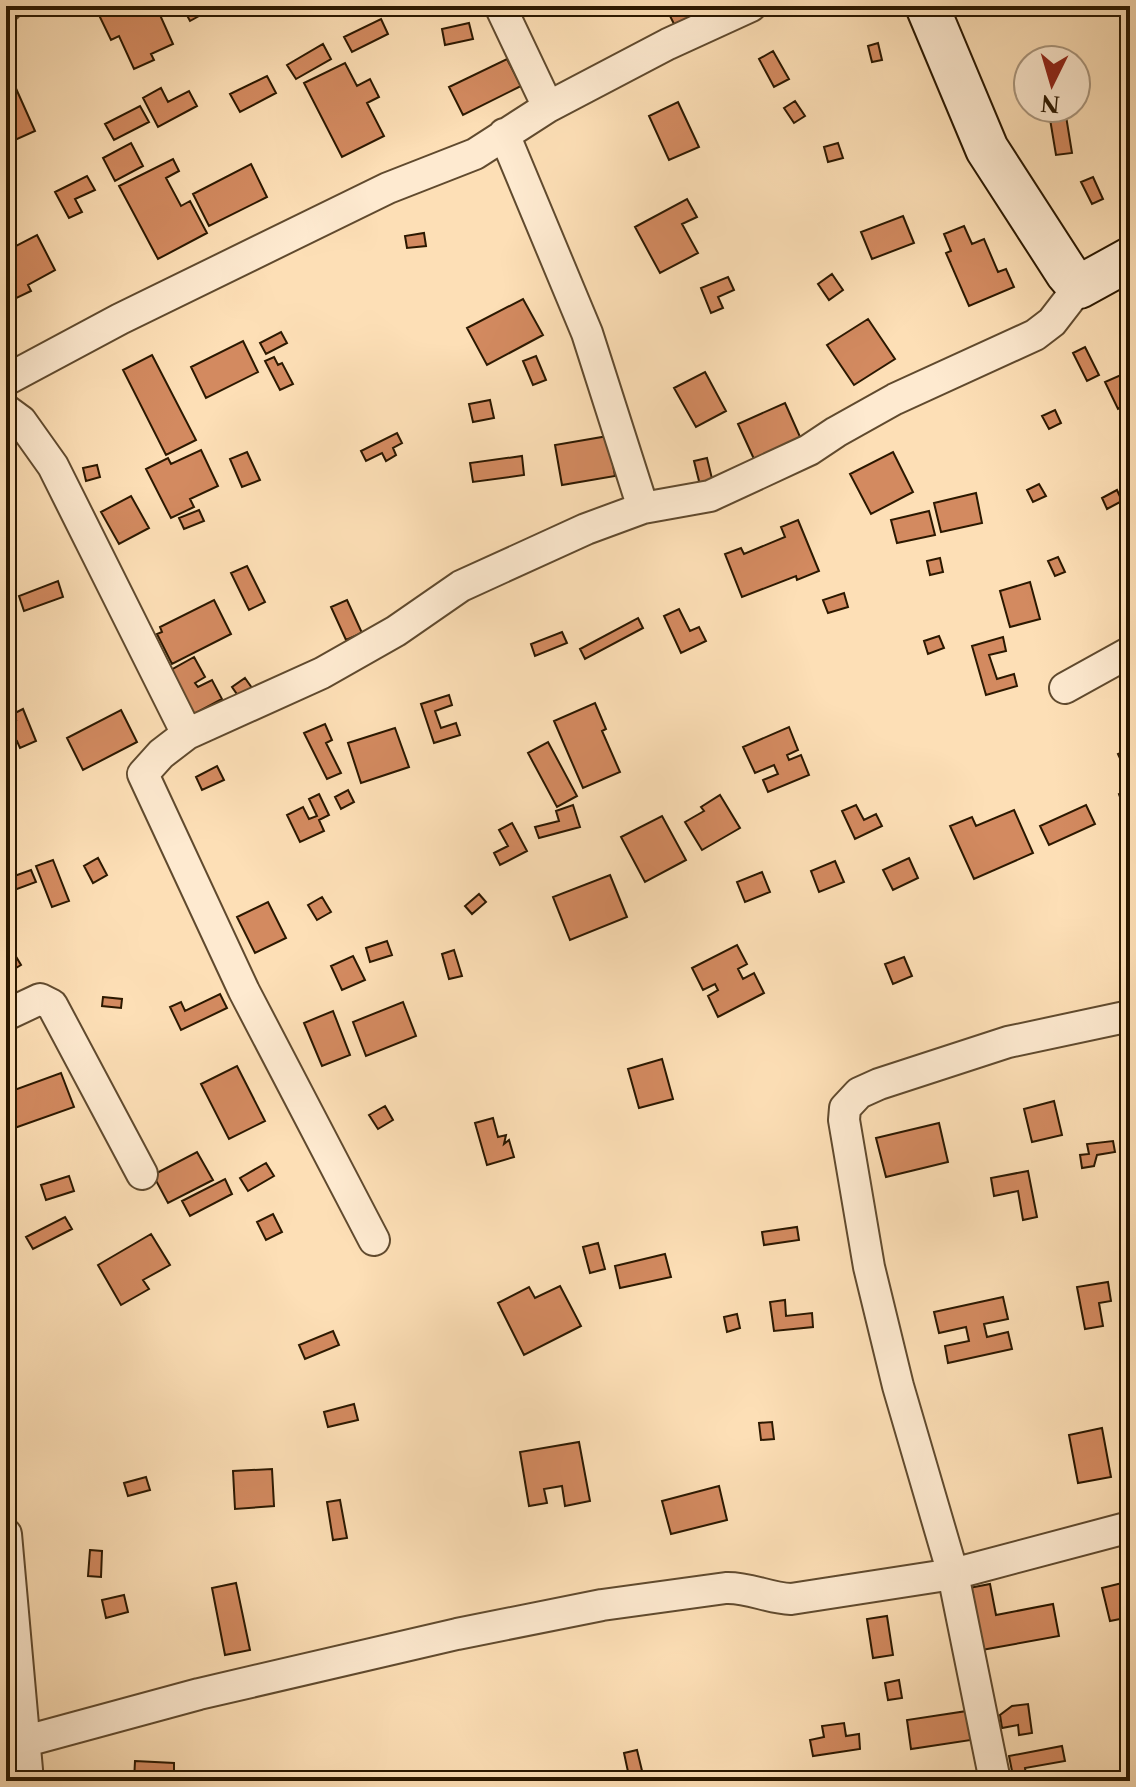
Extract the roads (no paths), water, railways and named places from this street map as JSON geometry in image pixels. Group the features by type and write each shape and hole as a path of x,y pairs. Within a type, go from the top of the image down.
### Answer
{"main road":[{"path":"927,6 987,149 1079,287 1130,259"}],"street":[{"path":"500,6 548,107"},
{"path":"6,380 120,319 374,195 475,154 548,107 668,44 751,6"},
{"path":"504,134 587,333 643,508"},
{"path":"374,1240 244,991 143,774 187,734 322,673 396,631 461,586 586,529 643,508 710,496 809,450 895,399 1035,335 1052,322 1079,287"},
{"path":"6,410 21,421 53,466 187,734"},
{"path":"1065,688 1130,652"},
{"path":"6,1015 40,999 52,1005 142,1174"},
{"path":"995,1781 953,1574 898,1386 869,1267 844,1120 845,1108 859,1093 879,1084 1008,1042 1130,1016"},
{"path":"26,1741 199,1694 457,1634 602,1605 726,1588 791,1599 953,1574 1130,1527"},
{"path":"6,1534 28,1781"}]}
